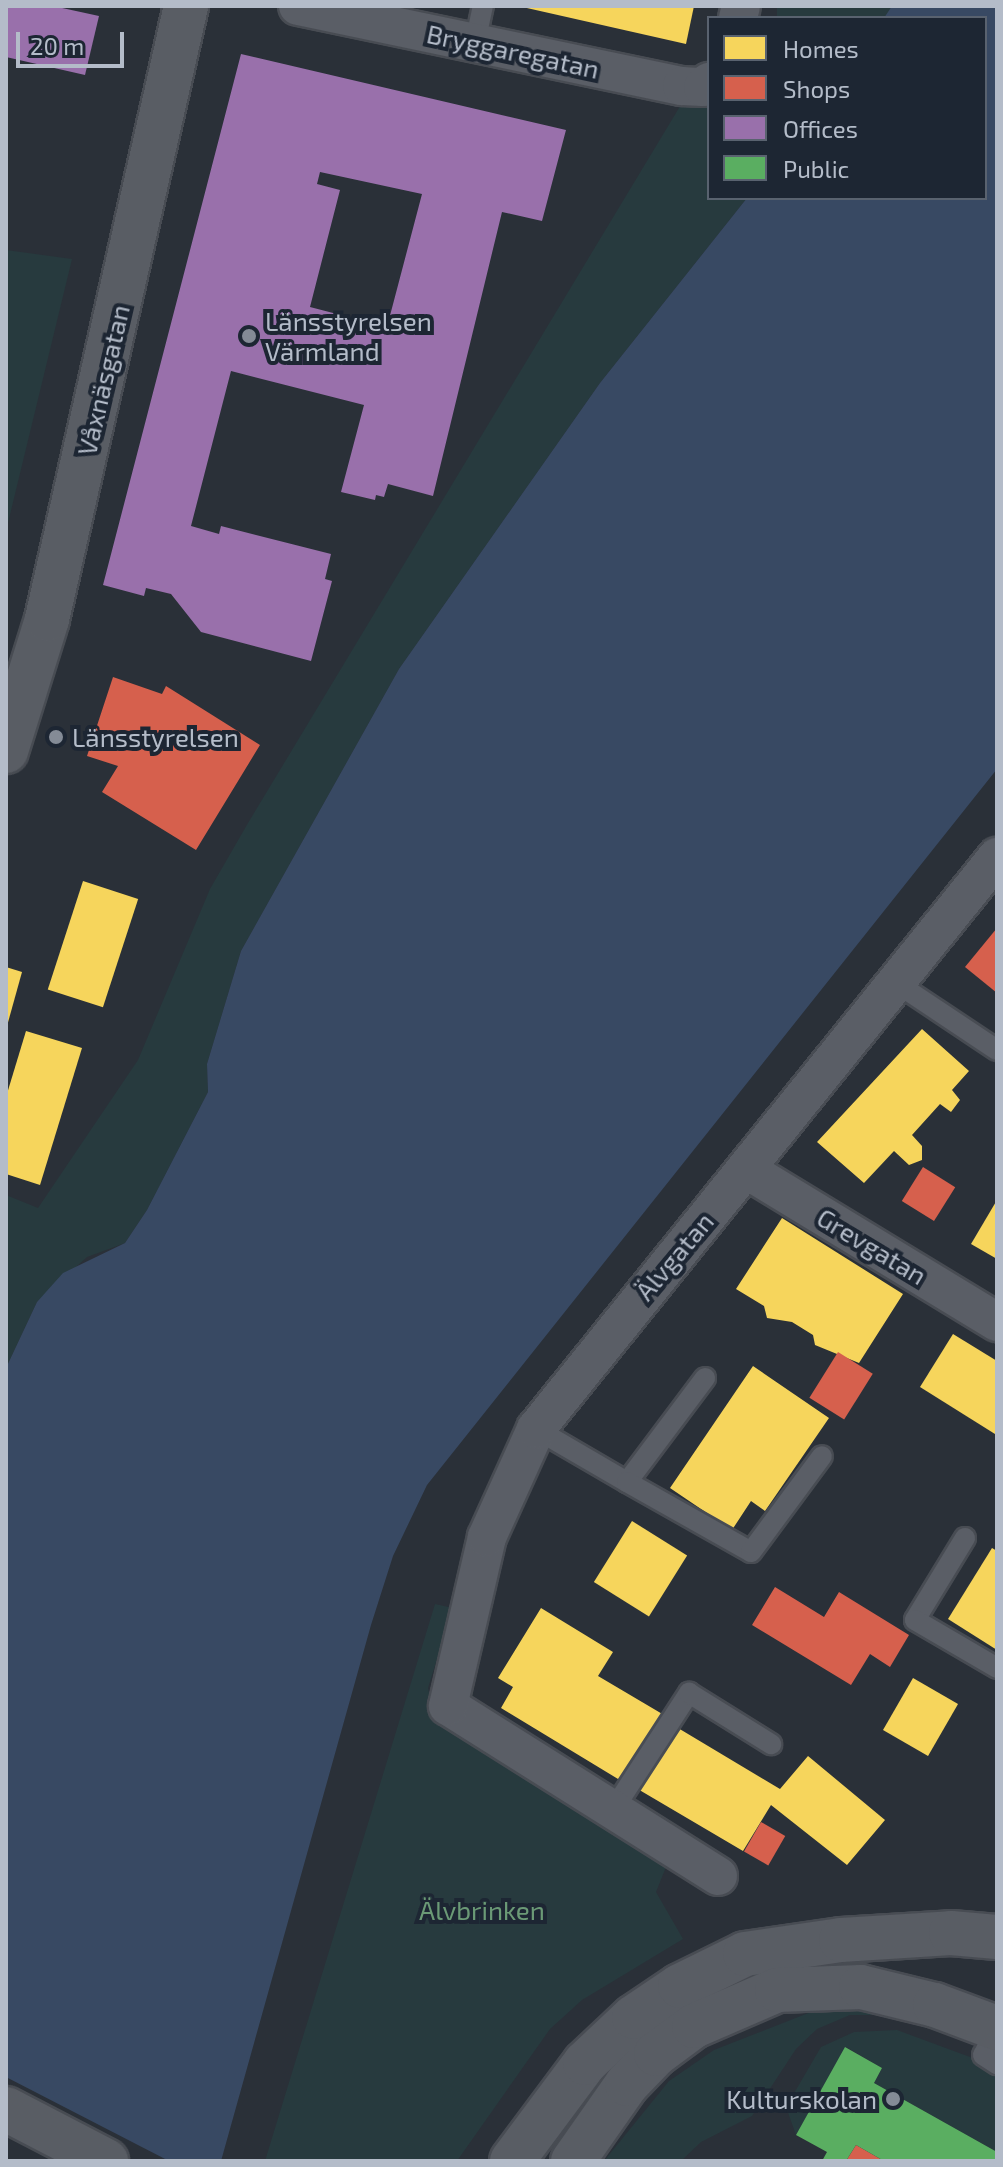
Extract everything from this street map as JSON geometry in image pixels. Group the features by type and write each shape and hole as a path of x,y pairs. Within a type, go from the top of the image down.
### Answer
{"street":[{"name":"Våxnäsgatan","path":"6,751 47,619 186,6"},
{"name":"Bryggaregatan","path":"298,6 696,84"},
{"name":"Älvgatan","path":"613,1810 448,1706 487,1537 536,1429 634,1303 747,1170 997,857"},
{"name":"Grevgatan","path":"747,1170 997,1322"},
{"path":"613,1810 718,1876"},
{"path":"512,2161 585,2063 634,2017 680,1986 745,1954 841,1940 951,1933 997,1937"},
{"path":"573,2161 627,2084 656,2054 694,2026 777,1990 861,1987 935,2005 997,2028"},
{"path":"6,2109 106,2161"}],"lane":[{"path":"475,43 483,6"},
{"path":"898,984 997,1050"},
{"path":"627,1482 705,1378"},
{"path":"536,1429 751,1552 822,1456"},
{"path":"965,1538 915,1620 997,1668"},
{"path":"613,1810 689,1693 771,1744"},
{"path":"997,2028 983,2055 997,2064"}],"green space":[{"path":"777,6 892,6 892,16 777,16"},
{"path":"707,92 707,200 745,200 600,383 399,669 241,951 207,1064 208,1092 147,1210 125,1243 87,1257 37,1302 6,1368 6,1195 38,1208 138,1060 210,889 685,98"},
{"path":"6,250 72,259 6,531"},
{"name":"Älvbrinken","path":"435,1604 453,1608 428,1688 434,1717 507,1768 668,1862 656,1892 683,1939 582,2000 550,2029 457,2161 265,2161"},
{"path":"869,2009 890,2015 850,2015 817,2029 796,2049 752,2116 701,2142 681,2161 604,2161 669,2081 714,2050 811,2012"},
{"path":"897,2030 970,2057 997,2077 997,2152 874,2083 882,2068 846,2047 796,2135 786,2107 821,2047 854,2032"}],"water":[{"path":"892,6 997,6 997,769 427,1485 393,1556 371,1625 221,2161 6,2161 6,1368 37,1302 63,1273 125,1243 147,1210 208,1092 207,1064 241,951 399,669 600,383 745,200 987,200 987,16 885,16"}],"pier":[{"path":"6,2077 169,2161 6,2161"}],"building: Homes":[{"path":"518,6 694,6 686,44"},
{"path":"83,881 138,899 103,1007 48,989"},
{"path":"6,967 22,972 7,1026 6,1026"},
{"path":"922,1029 969,1071 952,1090 960,1100 951,1112 940,1104 912,1135 922,1146 922,1160 909,1165 894,1151 864,1183 817,1142"},
{"path":"26,1031 82,1048 40,1185 6,1174 6,1097"},
{"path":"997,1200 997,1259 971,1244"},
{"path":"782,1218 903,1294 859,1363 815,1345 813,1335 792,1322 767,1318 764,1306 736,1289"},
{"path":"953,1334 997,1361 995,1434 920,1387"},
{"path":"753,1366 829,1418 765,1511 751,1501 732,1530 670,1488"},
{"path":"632,1521 687,1555 649,1617 594,1582"},
{"path":"992,1548 997,1551 997,1650 948,1619"},
{"path":"541,1608 613,1652 598,1676 664,1715 623,1782 501,1708 513,1687 498,1678"},
{"path":"913,1678 958,1704 928,1756 883,1730"},
{"path":"673,1725 780,1789 808,1756 885,1820 847,1865 771,1805 743,1851 636,1788"}],"building: Shops":[{"path":"113,677 162,694 166,686 260,745 196,850 102,792 118,766 87,756"},
{"path":"997,928 997,993 965,967"},
{"path":"923,1167 955,1187 934,1221 902,1201"},
{"path":"838,1352 873,1374 844,1420 809,1398"},
{"path":"775,1587 824,1617 839,1592 909,1635 890,1667 870,1654 851,1685 752,1625"},
{"path":"761,1822 785,1836 768,1865 744,1851"},
{"path":"856,2145 884,2161 846,2161"}],"building: Offices":[{"path":"6,6 53,6 99,16 85,75 6,57"},
{"path":"241,54 566,130 542,221 502,212 433,496 388,484 384,497 376,495 375,500 341,492 364,405 231,371 191,526 219,534 221,526 331,554 325,579 332,581 311,661 201,632 171,594 146,588 144,596 103,585","holes":["320,172 422,194 387,327 310,307 340,190 317,184"]}],"building: Public":[{"path":"845,2047 882,2068 874,2083 997,2152 997,2161 884,2161 856,2145 846,2161 822,2161 827,2152 796,2135"}],"place":[{"name":"Länsstyrelsen Värmland","path":"249,336"},
{"name":"Länsstyrelsen","path":"56,737"},
{"name":"Kulturskolan","path":"893,2099"}]}
